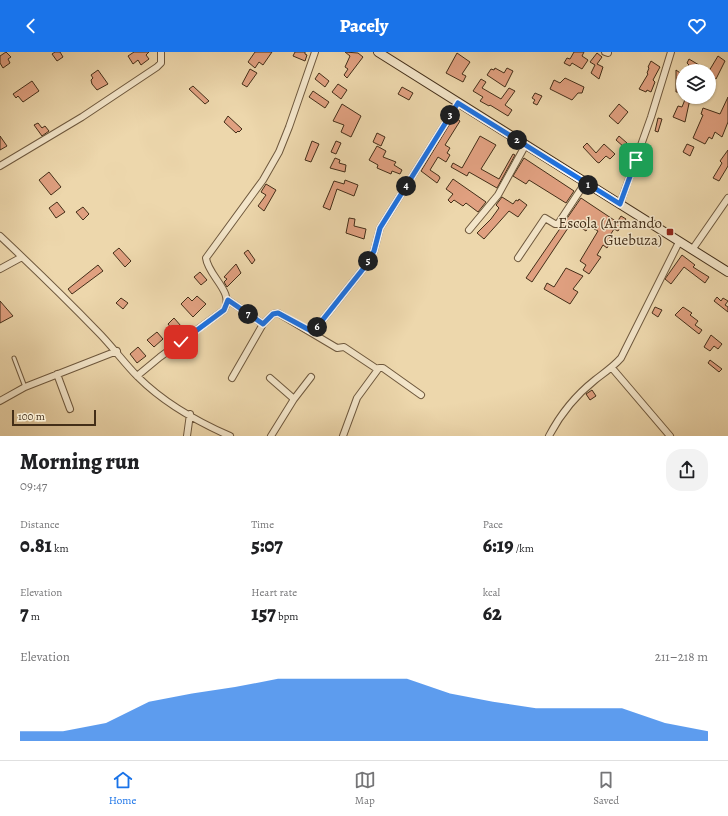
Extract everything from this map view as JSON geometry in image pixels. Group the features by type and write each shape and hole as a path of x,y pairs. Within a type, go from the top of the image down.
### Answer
{"main road":[{"path":"378,52 525,146 728,272"}],"street":[{"path":"0,166 82,117 157,67 161,63 162,52"},
{"path":"263,324 228,300 207,265 206,258 263,180 279,152 290,127 315,52"},
{"path":"620,204 651,117 671,52"},
{"path":"313,332 367,264 374,251 380,228 458,103"},
{"path":"469,230 498,195 525,146"},
{"path":"518,258 545,218 555,224 558,224 585,183"},
{"path":"692,250 728,198"},
{"path":"0,236 117,351 137,376 154,391 190,414 230,436"},
{"path":"549,436 564,412 579,395 612,368 621,358 679,242"},
{"path":"0,269 22,257"},
{"path":"137,376 160,357 224,310 228,300"},
{"path":"232,378 263,324 273,314 278,313 313,332 337,348 344,347 377,369 383,368 421,394"},
{"path":"0,401 25,387 117,351"},
{"path":"612,368 670,436"},
{"path":"342,436 357,398 377,369"},
{"path":"57,374 70,409"},
{"path":"271,436 294,399 312,377"},
{"path":"270,378 294,399"},
{"path":"187,436 190,414"}],"lane":[{"path":"14,358 25,387"}],"building":[{"path":"6,52 11,57 8,59 10,63 3,68 0,63 0,56"},
{"path":"55,52 60,52 63,57 57,61 52,54"},
{"path":"134,52 149,52 146,55 149,59 141,65 138,60 133,64 128,56"},
{"path":"255,52 272,52 263,65 259,62 255,68 248,62"},
{"path":"295,52 305,52 307,55 305,61 293,56"},
{"path":"345,52 358,53 363,57 347,78 344,75 348,69 345,67 350,56"},
{"path":"574,52 584,52 582,56 588,60 582,69 572,63 570,66 564,63 567,58 570,59"},
{"path":"457,53 470,62 462,74 466,76 463,82 446,73"},
{"path":"597,53 602,57 597,64 603,67 599,79 591,73 595,65 590,62"},
{"path":"718,56 725,61 716,79 716,64 713,64"},
{"path":"689,59 697,64 688,64"},
{"path":"651,61 660,67 653,80 655,82 651,92 647,90 646,92 639,89 648,74 648,67"},
{"path":"495,68 504,73 507,68 513,71 505,87 487,75 491,69 494,70"},
{"path":"250,69 257,73 247,87 242,84"},
{"path":"98,70 108,84 97,90 92,84 91,80 93,78 91,75"},
{"path":"319,73 329,81 325,87 315,79"},
{"path":"565,78 584,87 582,93 578,93 572,100 550,89 554,80 560,83"},
{"path":"481,79 486,82 482,88 501,99 509,88 515,91 505,105 512,110 508,116 480,101 483,97 473,91"},
{"path":"32,81 39,91 23,102 18,96 16,98 13,94"},
{"path":"338,84 347,90 341,99 332,92"},
{"path":"193,86 209,101 205,104 189,89"},
{"path":"402,87 413,93 409,100 398,94"},
{"path":"313,91 329,102 325,108 309,97"},
{"path":"535,93 542,96 537,105 533,103 535,100 532,98"},
{"path":"728,97 728,122 722,137 715,132 712,139 709,137 705,144 693,138 703,115 701,114 703,108 720,114"},
{"path":"342,104 361,116 351,137 341,132 344,125 333,121"},
{"path":"619,104 628,112 618,124 609,116"},
{"path":"683,104 689,104 685,122 673,117 678,106 682,107"},
{"path":"228,116 242,129 239,132 238,131 236,133 224,122"},
{"path":"454,117 460,121 445,145 450,148 447,153 450,155 446,162 438,157 430,170 439,176 440,178 437,183 421,171"},
{"path":"658,118 662,119 658,132 655,131"},
{"path":"38,123 42,128 45,126 49,131 42,136 34,125"},
{"path":"377,133 385,137 381,146 373,142"},
{"path":"0,136 7,146 0,150"},
{"path":"480,136 496,145 481,169 499,179 513,154 515,155 497,188 469,172 467,176 451,167 453,163 462,168"},
{"path":"619,136 627,143 624,147 616,140"},
{"path":"312,141 319,144 311,162 305,160"},
{"path":"336,141 341,143 336,154 331,152"},
{"path":"587,143 596,153 604,144 615,154 610,159 606,156 599,163 583,147"},
{"path":"687,144 694,147 690,156 683,152"},
{"path":"377,146 386,151 383,157 396,162 394,165 402,170 400,174 392,171 391,174 377,168 378,165 369,160"},
{"path":"728,150 728,166 719,181 713,178 722,163 720,161"},
{"path":"335,158 340,160 339,163 346,165 345,172 330,168"},
{"path":"524,158 574,191 566,203 529,180 526,184 513,176"},
{"path":"49,172 61,187 51,195 39,180"},
{"path":"453,179 486,202 478,212 466,203 463,206 454,200 451,203 448,200 453,194 446,189"},
{"path":"345,180 358,185 354,196 337,189 330,210 323,207 334,181 344,184"},
{"path":"266,184 276,190 264,211 258,206 266,195 261,192"},
{"path":"502,197 513,204 519,199 527,205 518,217 509,211 484,239 477,233 491,219 499,208 496,205"},
{"path":"581,198 617,222 621,216 626,219 618,231 614,229 609,237 612,240 607,248 603,245 597,255 601,257 589,274 583,270 586,265 580,261 598,231 589,226 586,231 572,222 532,282 526,278"},
{"path":"57,202 65,212 56,218 49,208"},
{"path":"83,207 89,214 83,220 76,212"},
{"path":"349,218 355,219 354,226 366,229 364,239 346,233"},
{"path":"119,248 131,261 125,267 113,253"},
{"path":"248,250 255,260 252,264 244,253"},
{"path":"682,255 695,265 693,267 709,277 705,283 684,267 671,284 665,279"},
{"path":"236,264 241,273 227,287 224,282 227,279 224,277"},
{"path":"98,265 103,271 72,294 68,289"},
{"path":"566,268 583,276 573,289 578,292 570,304 544,289 547,283 554,287"},
{"path":"200,272 207,280 201,285 194,277"},
{"path":"197,296 206,304 193,317 181,304 188,297 192,301"},
{"path":"717,297 721,301 723,298 728,301 725,305 728,307 728,312 714,301"},
{"path":"121,298 128,303 123,309 116,303"},
{"path":"0,301 13,316 0,323"},
{"path":"655,307 662,310 658,317 652,313"},
{"path":"683,307 692,313 690,315 698,321 695,325 702,330 699,334 675,315"},
{"path":"174,318 181,326 174,332 168,324"},
{"path":"157,332 163,339 154,347 147,340"},
{"path":"711,335 722,344 718,349 714,346 710,351 704,347"},
{"path":"138,347 146,356 137,363 130,354"},
{"path":"710,360 722,369 719,372 708,363"},
{"path":"592,390 596,396 590,400 586,394"}],"place":[{"name":"Escola (Armando Guebuza)","path":"670,232"}],"route":[{"path":"181,342 224,310 227,306 228,300 263,324 273,314 278,313 313,332 346,288 355,281 367,264 374,251 380,228 458,103 620,204 636,160"}]}
